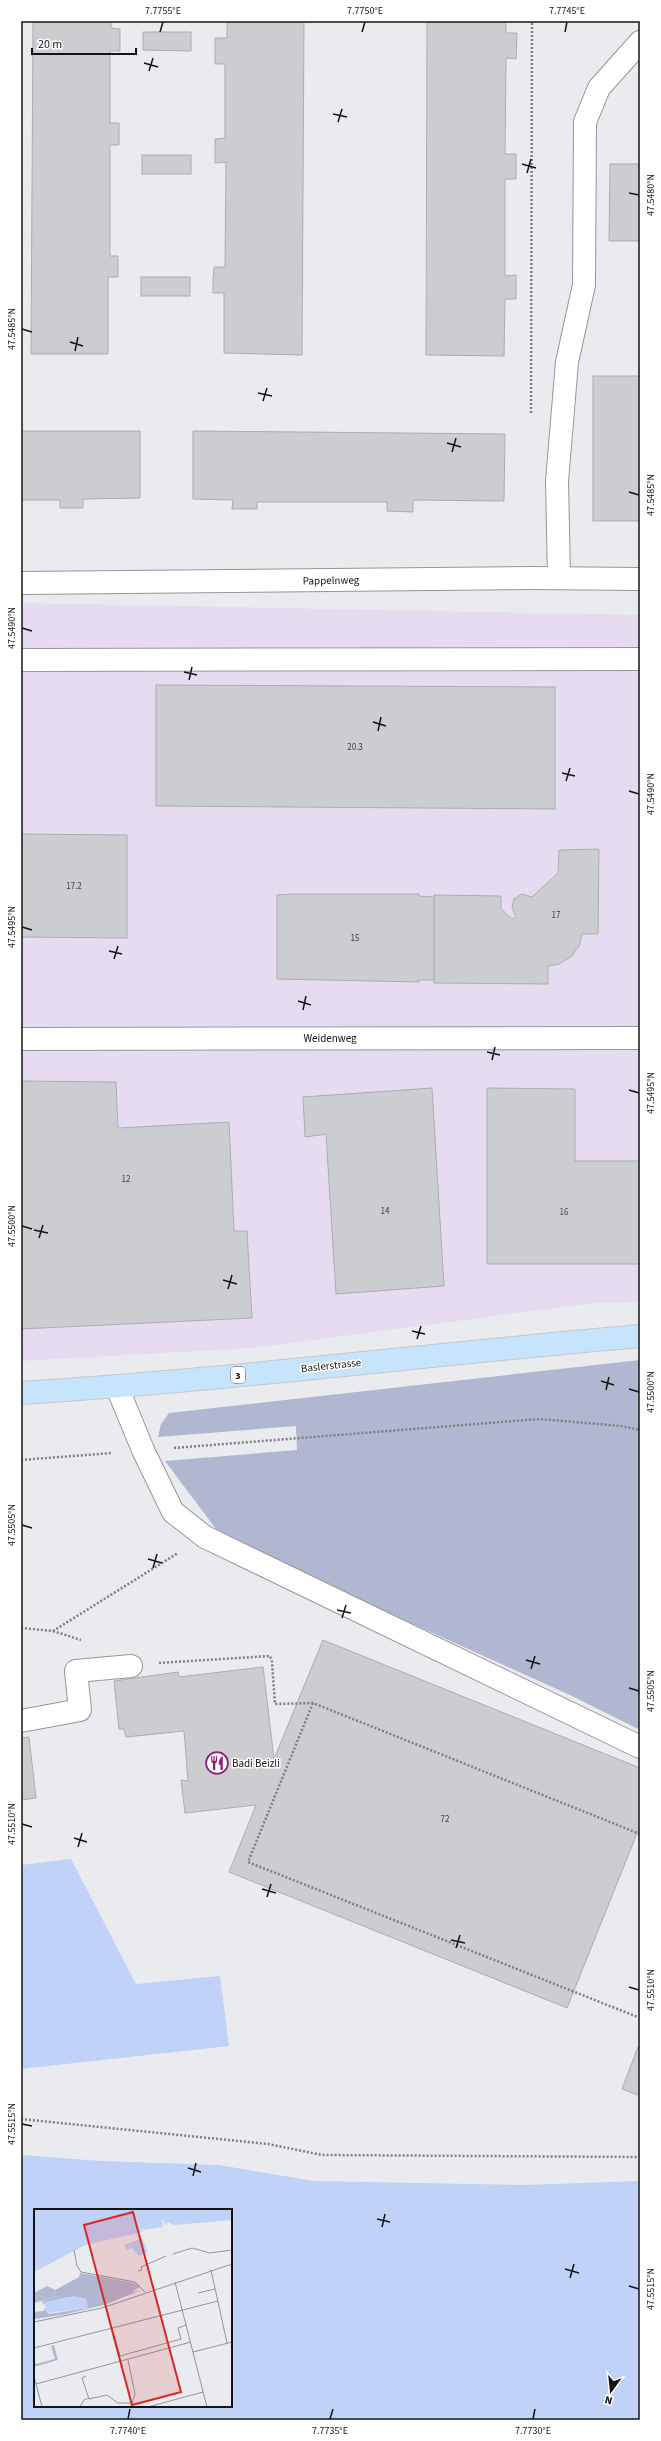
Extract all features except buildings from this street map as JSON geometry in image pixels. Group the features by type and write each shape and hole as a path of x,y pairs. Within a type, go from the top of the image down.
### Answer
{"main road":[{"name":"Baslerstrasse","path":"21,1393 117,1387 454,1352 640,1336"}],"street":[{"path":"559,578 557,481 567,362 584,285 585,122 599,88 640,42"},
{"name":"Pappelnweg","path":"21,583 559,578 640,579"},
{"path":"21,660 640,659"},
{"name":"Weidenweg","path":"21,1039 640,1038"},
{"path":"117,1387 143,1450 173,1512 205,1537 640,1746"},
{"path":"21,1721 80,1710 76,1671 131,1666"}],"path":[{"path":"531,419 532,21"},
{"path":"21,1460 539,1419 621,1426 640,1430"},
{"path":"21,1628 53,1631 205,1537"},
{"path":"131,1666 166,1662 270,1656 272,1662 273,1704 313,1703 640,1834"},
{"path":"313,1703 248,1862 640,2018"},
{"path":"21,2119 268,2144 322,2155 640,2156"}],"shaded area":[{"path":"21,603 640,615 640,1302 594,1303 252,1348 21,1361"},
{"path":"640,1360 640,1730 572,1696 340,1591 216,1529 165,1461 297,1450 296,1426 158,1437 161,1424 169,1413"},
{"path":"71,1859 136,1984 220,1976 229,2046 21,2069 21,1865"},
{"path":"21,2155 100,2161 219,2165 314,2181 524,2185 640,2181 640,2420 21,2420"}],"place":[{"name":"Badi Beizli","path":"217,1763"}]}
